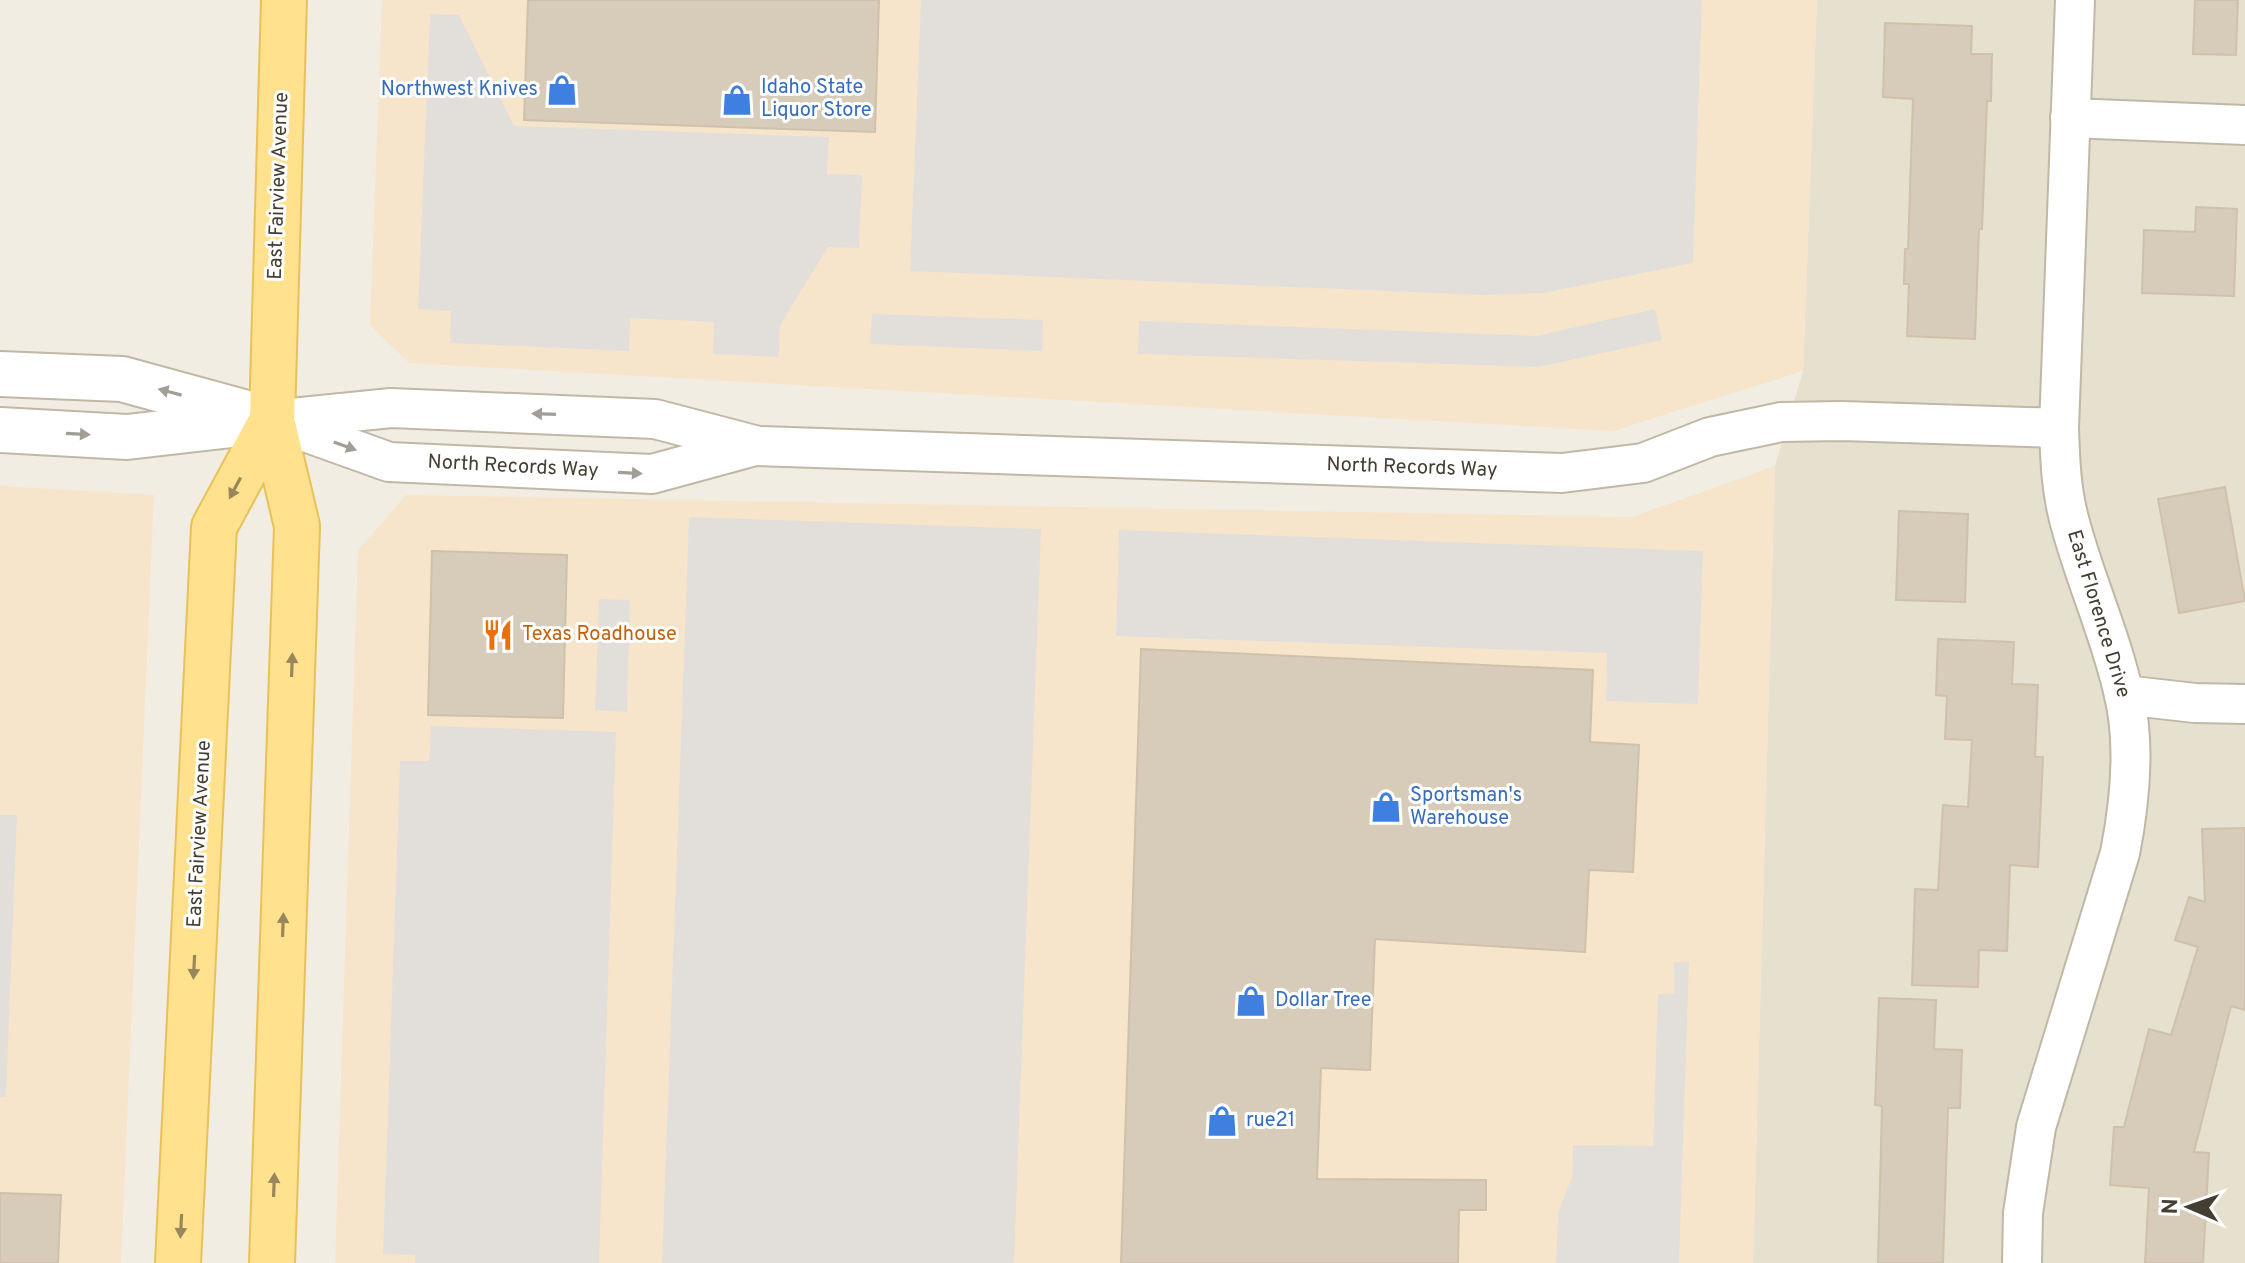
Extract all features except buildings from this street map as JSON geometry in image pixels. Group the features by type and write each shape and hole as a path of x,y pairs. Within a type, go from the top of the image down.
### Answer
{"main road":[{"name":"East Fairview Avenue","path":"272,1263 297,526 272,420 284,0"},
{"name":"East Fairview Avenue","path":"178,1263 214,527 272,420"}],"street":[{"name":"East Florence Drive","path":"2022,1263 2023,1213 2036,1127 2120,853 2129,809 2130,740 2124,695 2068,518 2061,475 2059,428 2075,0"},
{"path":"2070,118 2245,125"},
{"name":"North Records Way","path":"0,374 122,379 272,420 389,462 652,474 758,446"},
{"name":"North Records Way","path":"0,430 127,437 391,408 655,419 758,446 1562,473 1643,463 1710,437 1781,422 2059,428"},
{"path":"2124,695 2195,703 2245,704"}],"shaded area":[{"path":"382,0 1817,0 1803,371 1613,431 409,363 370,325"},
{"path":"921,0 1702,0 1693,263 1543,293 1483,295 910,271"},
{"path":"1817,0 2245,0 2245,1263 1753,1263 1775,466 1803,371"},
{"path":"430,14 459,15 514,126 829,137 827,174 862,175 859,248 828,247 780,325 779,357 713,354 714,322 630,318 629,351 450,343 451,311 418,309"},
{"path":"1655,309 1662,340 1538,367 1138,354 1139,321 1536,336"},
{"path":"872,314 1043,320 1042,351 870,344"},
{"path":"1775,466 1753,1263 335,1263 358,550 406,495 1632,517"},
{"path":"0,486 154,495 121,1263 0,1263"},
{"path":"689,517 1041,529 1014,1263 662,1263"},
{"path":"1119,530 1703,551 1698,704 1606,701 1607,653 1116,636"},
{"path":"599,599 630,600 627,712 595,710"},
{"path":"431,726 616,732 599,1263 415,1263 415,1255 383,1254 400,761 429,761"},
{"path":"0,815 17,815 6,1097 0,1097"},
{"path":"1674,962 1689,962 1679,1263 1556,1263 1558,1213 1572,1177 1573,1145 1653,1146 1658,994 1674,994"}],"place":[{"name":"Northwest Knives","path":"562,90"},
{"name":"Idaho State Liquor Store","path":"737,100"},
{"name":"Texas Roadhouse","path":"498,635"},
{"name":"Sportsman's Warehouse","path":"1386,807"},
{"name":"Dollar Tree","path":"1251,1001"},
{"name":"rue21","path":"1222,1121"}]}
